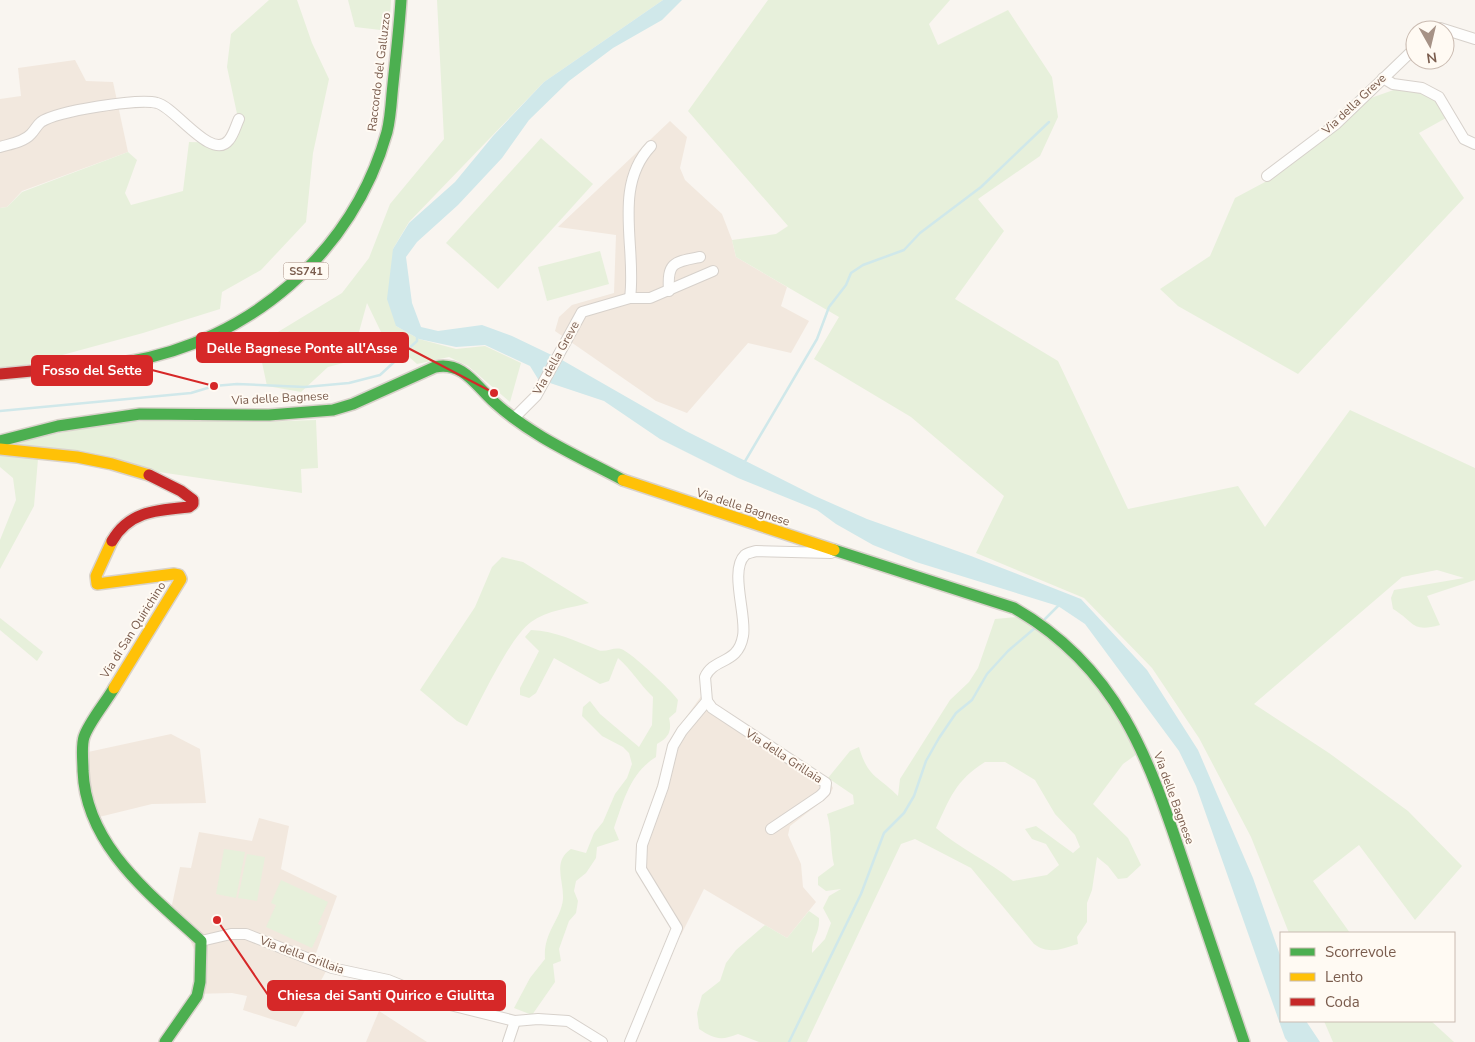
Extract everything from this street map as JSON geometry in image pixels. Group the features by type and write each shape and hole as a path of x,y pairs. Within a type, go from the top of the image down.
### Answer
{"main road":[{"name":"Raccordo del Galluzzo","path":"0,374 118,363 161,355 197,344 234,328 278,298 316,261 352,218 373,174 388,130 398,49 401,0"},
{"name":"Via delle Bagnese","path":"0,441 58,426 140,414 269,415 333,410 353,404 435,367 445,365 468,375 495,403 535,432 629,484 1014,608 1051,629 1082,658 1130,726 1156,781 1244,1042"},
{"name":"Via di San Quirichino","path":"0,449 64,455 124,467 147,475 193,500 193,504 189,507 146,512 126,520 110,544 96,576 97,584 174,574 179,575 181,579 84,738 83,760 84,787 92,820 107,846 142,887 200,941"},
{"path":"165,1042 197,996 200,982 200,941"}],"street":[{"path":"1455,33 1475,39"},
{"name":"Via della Greve","path":"1268,176 1336,124 1405,57"},
{"path":"1383,78 1393,84 1422,88 1439,97 1464,139 1475,144"},
{"path":"0,147 14,144 30,135 40,122 107,105 143,101 158,103 175,113 203,140 222,145 229,141 239,119"},
{"path":"630,298 633,280 628,238 628,205 641,157 651,146"},
{"path":"669,291 668,276 671,266 676,262 700,257"},
{"name":"Via della Greve","path":"514,418 536,396 582,312 630,298 650,298 713,271"},
{"path":"630,1042 677,928 641,869 642,845 663,787 673,746 682,731 707,701 705,677 708,671 732,657 743,637 744,626 738,580 739,565 745,555 756,551 837,552"},
{"name":"Via della Grillaia","path":"707,701 712,708 826,782 825,791 820,796 771,829"},
{"name":"Via della Grillaia","path":"200,941 231,934 246,934 332,968 388,980 450,1005 515,1021 538,1019 568,1021 602,1042"},
{"path":"508,1042 515,1021"}],"shaded area":[{"path":"75,60 86,81 113,82 128,152 22,191 7,207 0,208 0,99 21,96 18,68"},
{"path":"670,121 687,137 680,168 685,180 722,214 736,257 787,287 781,306 809,321 791,353 748,343 687,413 656,401 555,331 559,317 572,305 614,293 616,235 558,227"},
{"path":"702,695 828,778 833,788 829,796 790,826 788,835 801,864 803,887 816,902 787,938 704,889 681,935 639,874 637,846 676,731"},
{"path":"171,734 200,749 206,803 152,804 95,818 89,778 88,752"},
{"path":"259,818 289,826 281,869 337,896 315,956 331,962 296,1027 243,1010 247,996 232,993 192,994 198,959 190,940 169,919 180,867 191,868 199,832 252,841"},
{"path":"379,1011 427,1042 366,1042"}],"green space":[{"path":"269,0 297,0 312,43 329,79 313,153 306,222 261,270 222,292 220,309 143,333 0,372 0,208 7,207 22,192 128,152 137,160 125,193 131,205 183,191 189,142 231,143 239,123 227,67 231,34"},
{"path":"348,0 391,0 389,31 355,27"},
{"path":"437,0 663,0 544,82 409,222 393,249 396,326 419,339 456,349 485,346 521,363 510,402 468,366 449,357 417,364 381,332 367,303 351,361 328,367 301,392 267,386 260,353 273,335 342,293 369,258 390,204 444,139"},
{"path":"768,0 950,0 929,24 938,45 1008,10 1052,77 1058,117 1040,156 978,199 1004,231 955,299 1058,361 1128,509 1238,486 1265,527 1350,410 1475,468 1475,580 1427,596 1440,625 1424,628 1410,622 1393,609 1391,598 1394,590 1464,578 1437,570 1402,577 1254,704 1329,753 1408,811 1462,866 1415,920 1359,845 1313,881 1349,932 1289,932 1251,837 1199,738 1152,668 1084,598 976,553 1004,496 911,417 814,359 839,317 736,257 732,240 776,234 788,226 688,111"},
{"path":"1402,87 1433,98 1446,118 1419,133 1464,198 1298,374 1178,306 1160,289 1210,256 1235,198 1265,182 1368,99"},
{"path":"541,138 593,184 498,289 446,243"},
{"path":"600,251 609,284 547,301 538,267"},
{"path":"173,419 257,422 316,420 318,468 301,469 302,493 152,471 38,459 34,506 0,569 0,540 16,500 13,478 0,467 0,450 13,441 117,423"},
{"path":"502,557 523,562 589,603 544,615 531,622 523,630 496,670 467,726 457,721 420,690 475,607 492,567"},
{"path":"1017,617 1064,645 1118,715 1137,754 1123,764 1093,804 1128,838 1141,865 1127,878 1118,879 1108,866 1097,857 1092,890 1087,903 1087,922 1077,937 1078,944 1050,950 1034,944 971,868 915,839 901,844 807,1042 759,1042 738,1034 727,1038 718,1038 699,1029 697,1013 702,995 720,981 726,963 736,950 765,925 787,938 809,911 819,918 812,953 825,939 831,923 823,908 829,896 841,889 826,891 818,885 818,877 834,865 827,814 854,804 853,795 828,778 850,751 859,747 870,771 898,796 900,779 950,700 969,682 978,668 995,619","holes":["985,762 1005,762 1035,780 1055,814 1075,835 1080,847 1073,853 1036,826 1025,829 1032,839 1046,844 1059,865 1047,875 1013,881 936,828 954,791 967,776"]},
{"path":"0,618 43,652 37,661 0,630"},
{"path":"531,630 557,634 601,651 621,649 626,651 651,672 678,700 676,712 669,718 669,733 657,744 656,757 640,771 625,797 614,828 619,840 597,847 596,858 586,873 576,881 574,891 578,901 576,913 569,921 559,949 561,961 553,964 555,982 532,1015 514,1008 530,978 545,959 549,934 562,906 563,892 560,866 562,860 571,849 586,853 594,833 603,822 615,794 627,778 632,764 629,753 623,747 602,736 582,716 583,707 590,701 600,714 639,747 652,725 653,697 618,658 609,681 600,684 554,658 536,693 529,698 520,695 520,688 539,651 525,637"},
{"path":"224,849 245,852 236,898 216,894"},
{"path":"247,854 265,857 257,901 238,898"},
{"path":"281,880 328,902 318,924 322,926 312,948 266,927 276,905 271,903"},
{"path":"1324,1022 1432,1022 1454,1042 1333,1042"}],"water":[{"path":"663,0 682,0 662,20 613,48 569,81 529,120 502,158 458,205 417,242 406,257 412,303 421,327 438,331 482,325 512,336 562,360 686,431 815,496 867,519 971,556 1081,599 1147,670 1198,750 1253,878 1280,955 1280,1022 1307,1022 1320,1042 1288,1042 1285,1038 1196,786 1179,751 1085,624 1058,606 916,562 873,545 836,524 817,510 738,478 660,439 604,401 538,379 530,366 485,345 456,347 419,339 396,326 387,299 393,249 409,223 455,182 493,136 544,82"}],"waterway":[{"path":"744,463 817,339 829,307 846,285 851,273 863,265 904,250 920,233 981,187 1049,122"},
{"path":"0,411 191,393 214,386 237,384 305,387 349,383 380,375 417,341 417,336"},
{"path":"1045,619 1059,605"},
{"path":"789,1042 861,894 884,833 904,813 914,796 926,761 939,738 956,713 972,700 987,674 1008,651 1035,628"}],"traffic: fast":[{"path":"127,362 172,351 215,334 254,312 290,284 322,252 349,216 371,176 387,132 391,109 401,0"},
{"path":"0,441 58,426 140,414 269,415 333,410 353,404 435,367 445,366 461,371 468,376 508,414 540,436 623,480"},
{"path":"834,550 1014,608 1051,632 1081,660 1106,690 1127,722 1144,757 1173,833 1244,1042"},
{"path":"114,688 86,731 83,741 83,771 87,798 96,823 108,845 124,866 161,905 201,941 200,982 197,996 165,1042"}],"traffic: slow":[{"path":"0,449 77,457 112,464 149,475"},
{"path":"623,480 834,550"},
{"path":"112,541 96,576 97,584 174,574 179,575 181,579 114,688"}],"traffic: jam":[{"path":"0,374 127,362"},
{"path":"112,541 119,531 135,518 155,511 189,507 193,504 193,500 181,491 149,475"}],"place":[{"name":"Fosso del Sette","path":"214,386"},
{"name":"Delle Bagnese Ponte all'Asse","path":"494,393"},
{"name":"Chiesa dei Santi Quirico e Giulitta","path":"217,920"}]}
